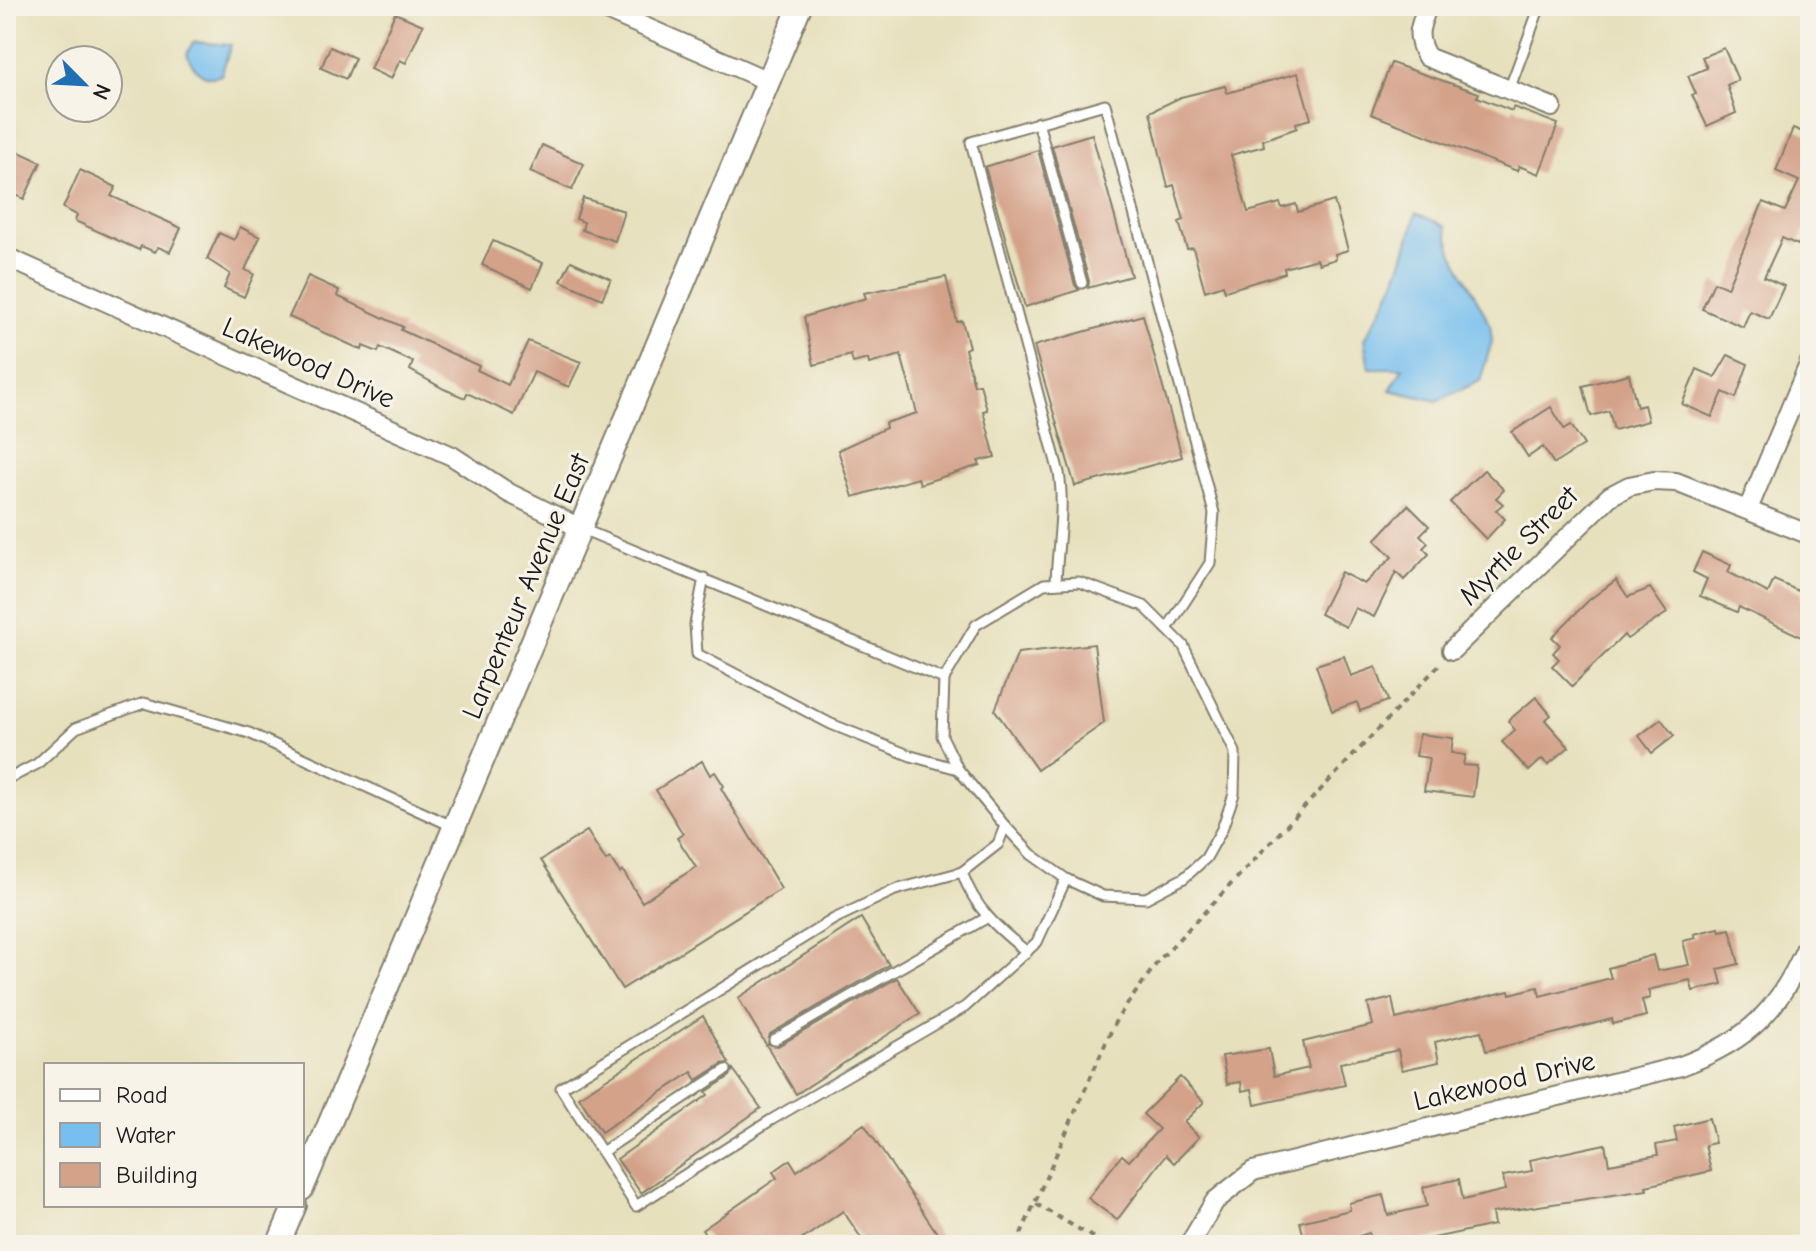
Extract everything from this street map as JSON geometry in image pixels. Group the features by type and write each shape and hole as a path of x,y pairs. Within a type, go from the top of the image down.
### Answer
{"street":[{"path":"597,6 768,81"},
{"name":"Larpenteur Avenue East","path":"304,1184 800,6"},
{"path":"1428,6 1418,29 1418,43 1427,57 1552,107"},
{"name":"Lakewood Drive","path":"6,257 452,456 509,493 582,529"},
{"path":"1748,509 1810,362"},
{"name":"Myrtle Street","path":"1452,650 1592,510 1629,486 1676,482 1810,535"},
{"name":"Lakewood Drive","path":"1189,1245 1215,1201 1232,1184 1253,1171 1681,1066 1717,1053 1765,1017 1799,966 1810,939"},
{"path":"278,1245 294,1207"}],"lane":[{"path":"1509,90 1540,6"},
{"path":"1056,583 1057,529 1063,498 1059,473 971,142 1105,104 1214,513 1210,563 1167,629"},
{"path":"1038,122 1082,283"},
{"path":"582,529 944,679"},
{"path":"704,578 695,624 697,654 831,724 911,756 958,769"},
{"path":"1079,582 1144,606 1183,645 1235,752 1234,794 1222,829 1206,858 1184,878 1146,898 1103,896 1066,879 1031,854 958,769 942,736 944,679 976,625 1044,584 1056,583 1079,582"},
{"path":"14,776 37,764 76,728 144,703 249,733 455,828"},
{"path":"1005,826 998,844 962,872 895,890 834,919 561,1088 636,1206 771,1120 965,1007 1037,942 1066,879"},
{"path":"962,872 969,894 988,917 1027,952"},
{"path":"774,1040 988,917"},
{"path":"602,1152 726,1070"}],"path":[{"path":"1016,1245 1116,1020 1159,960 1452,650"},
{"path":"1035,1203 1106,1245"}],"water":[{"path":"193,42 231,45 221,75 209,77 192,65 187,54"},
{"path":"1416,213 1445,226 1452,252 1490,324 1492,341 1480,381 1437,401 1390,390 1403,368 1369,368 1364,339 1396,279"}],"building":[{"path":"395,13 423,25 406,63 400,60 391,79 370,69"},
{"path":"330,47 355,58 346,79 321,68"},
{"path":"1724,48 1738,80 1727,85 1736,113 1707,126 1692,95 1696,94 1688,76 1707,68 1702,57"},
{"path":"1391,63 1479,93 1477,97 1512,111 1513,107 1558,124 1539,174 1519,166 1517,171 1371,114"},
{"path":"1298,73 1311,119 1296,123 1297,128 1263,140 1264,146 1231,155 1248,212 1280,203 1282,208 1296,204 1298,212 1334,201 1348,250 1335,254 1336,259 1319,264 1317,259 1284,268 1285,273 1225,291 1223,285 1205,291 1193,248 1187,249 1179,222 1184,220 1174,185 1168,187 1150,112 1181,97 1225,86 1227,93"},
{"path":"1793,128 1810,135 1810,218 1798,245 1782,238 1764,277 1784,286 1769,319 1750,311 1743,327 1702,309 1714,282 1727,288 1763,202 1785,211 1799,181 1776,171"},
{"path":"1092,134 1131,276 1088,288 1089,281 1052,146"},
{"path":"542,145 584,164 572,190 530,172"},
{"path":"6,146 41,162 24,199 6,191"},
{"path":"1038,150 1075,285 1079,290 1025,307 985,167"},
{"path":"80,170 116,187 111,196 181,228 170,252 158,247 155,252 141,246 139,250 75,221 77,215 63,208"},
{"path":"583,198 624,211 615,241 582,230 584,222 576,219"},
{"path":"240,227 260,237 245,270 254,274 244,297 224,288 230,274 207,259 219,233 234,240"},
{"path":"493,241 543,263 532,288 482,265"},
{"path":"571,261 611,279 602,299 561,281"},
{"path":"308,276 339,290 337,296 479,366 477,370 508,385 528,341 581,362 569,387 534,372 514,415 467,393 465,398 444,389 410,370 413,362 380,347 378,352 363,346 362,350 289,317"},
{"path":"946,277 957,322 962,321 969,347 965,349 974,385 980,384 987,410 983,411 995,457 978,461 980,465 920,484 918,478 853,497 838,450 886,428 885,423 917,413 901,355 869,364 868,359 853,363 851,355 814,365 804,317 866,298 864,293"},
{"path":"1143,315 1182,457 1075,486 1034,346"},
{"path":"1728,355 1748,364 1736,398 1723,392 1712,417 1682,404 1697,369 1715,377"},
{"path":"1629,374 1637,407 1644,405 1648,421 1614,430 1609,411 1591,416 1583,386"},
{"path":"1551,407 1564,429 1571,425 1584,445 1554,464 1543,447 1528,457 1512,432"},
{"path":"1484,470 1504,490 1496,498 1503,504 1496,510 1505,519 1486,539 1450,502"},
{"path":"1408,505 1429,526 1420,535 1428,543 1423,548 1429,554 1404,580 1396,572 1374,617 1355,608 1346,627 1320,614 1341,572 1364,584 1392,557 1375,540"},
{"path":"1702,552 1731,565 1728,572 1768,593 1774,580 1803,593 1800,598 1810,603 1810,641 1739,607 1737,612 1700,596 1707,579 1693,572"},
{"path":"1616,580 1628,597 1650,588 1667,613 1627,639 1624,635 1572,686 1552,666 1559,659 1553,653 1560,645 1552,637 1589,600"},
{"path":"1094,644 1104,723 1037,770 995,710 1018,653"},
{"path":"1344,656 1351,676 1376,667 1388,701 1360,711 1357,702 1332,711 1316,665"},
{"path":"1536,697 1551,715 1545,720 1569,747 1548,765 1542,759 1529,771 1502,742 1515,730 1508,721"},
{"path":"1661,719 1674,736 1652,753 1639,736"},
{"path":"1419,734 1453,738 1451,753 1465,755 1463,765 1477,766 1473,797 1424,791 1429,758 1416,756"},
{"path":"702,761 710,775 715,772 724,786 721,788 781,889 622,989 541,860 587,831 606,861 610,858 620,873 623,871 642,902 696,867 677,838 683,834 656,790"},
{"path":"861,918 889,965 770,1034 768,1044 778,1046 897,978 920,1014 796,1094 738,998"},
{"path":"1719,928 1720,931 1730,929 1739,964 1718,969 1722,984 1693,991 1690,980 1648,990 1650,998 1642,1000 1646,1016 1613,1024 1612,1019 1486,1051 1481,1031 1435,1042 1439,1062 1402,1070 1398,1050 1340,1063 1345,1085 1255,1105 1252,1089 1242,1091 1241,1082 1227,1084 1222,1056 1269,1049 1274,1076 1309,1068 1303,1042 1373,1025 1368,1004 1392,998 1396,1019 1509,991 1510,994 1538,987 1540,996 1611,978 1608,968 1653,955 1657,971 1689,965 1683,941 1696,938 1694,934"},
{"path":"703,1016 729,1063 722,1064 697,1080 692,1072 601,1132 579,1097"},
{"path":"733,1069 761,1108 641,1193 617,1159 708,1095 706,1092 730,1076"},
{"path":"1180,1077 1204,1102 1184,1122 1199,1137 1174,1163 1166,1155 1117,1220 1088,1198 1122,1155 1129,1161 1159,1129 1143,1114"},
{"path":"1709,1118 1715,1143 1705,1145 1711,1171 1646,1186 1647,1190 1492,1213 1494,1225 1415,1242 1416,1245 1372,1245 1369,1233 1327,1245 1306,1245 1300,1222 1350,1210 1349,1203 1383,1195 1388,1215 1427,1206 1423,1187 1459,1179 1463,1200 1505,1190 1503,1176 1532,1171 1530,1160 1605,1144 1609,1164 1658,1155 1656,1145 1677,1141 1674,1127"},
{"path":"864,1124 945,1245 866,1245 843,1211 794,1245 713,1245 702,1230 777,1178 773,1172 790,1160 797,1171"}]}
